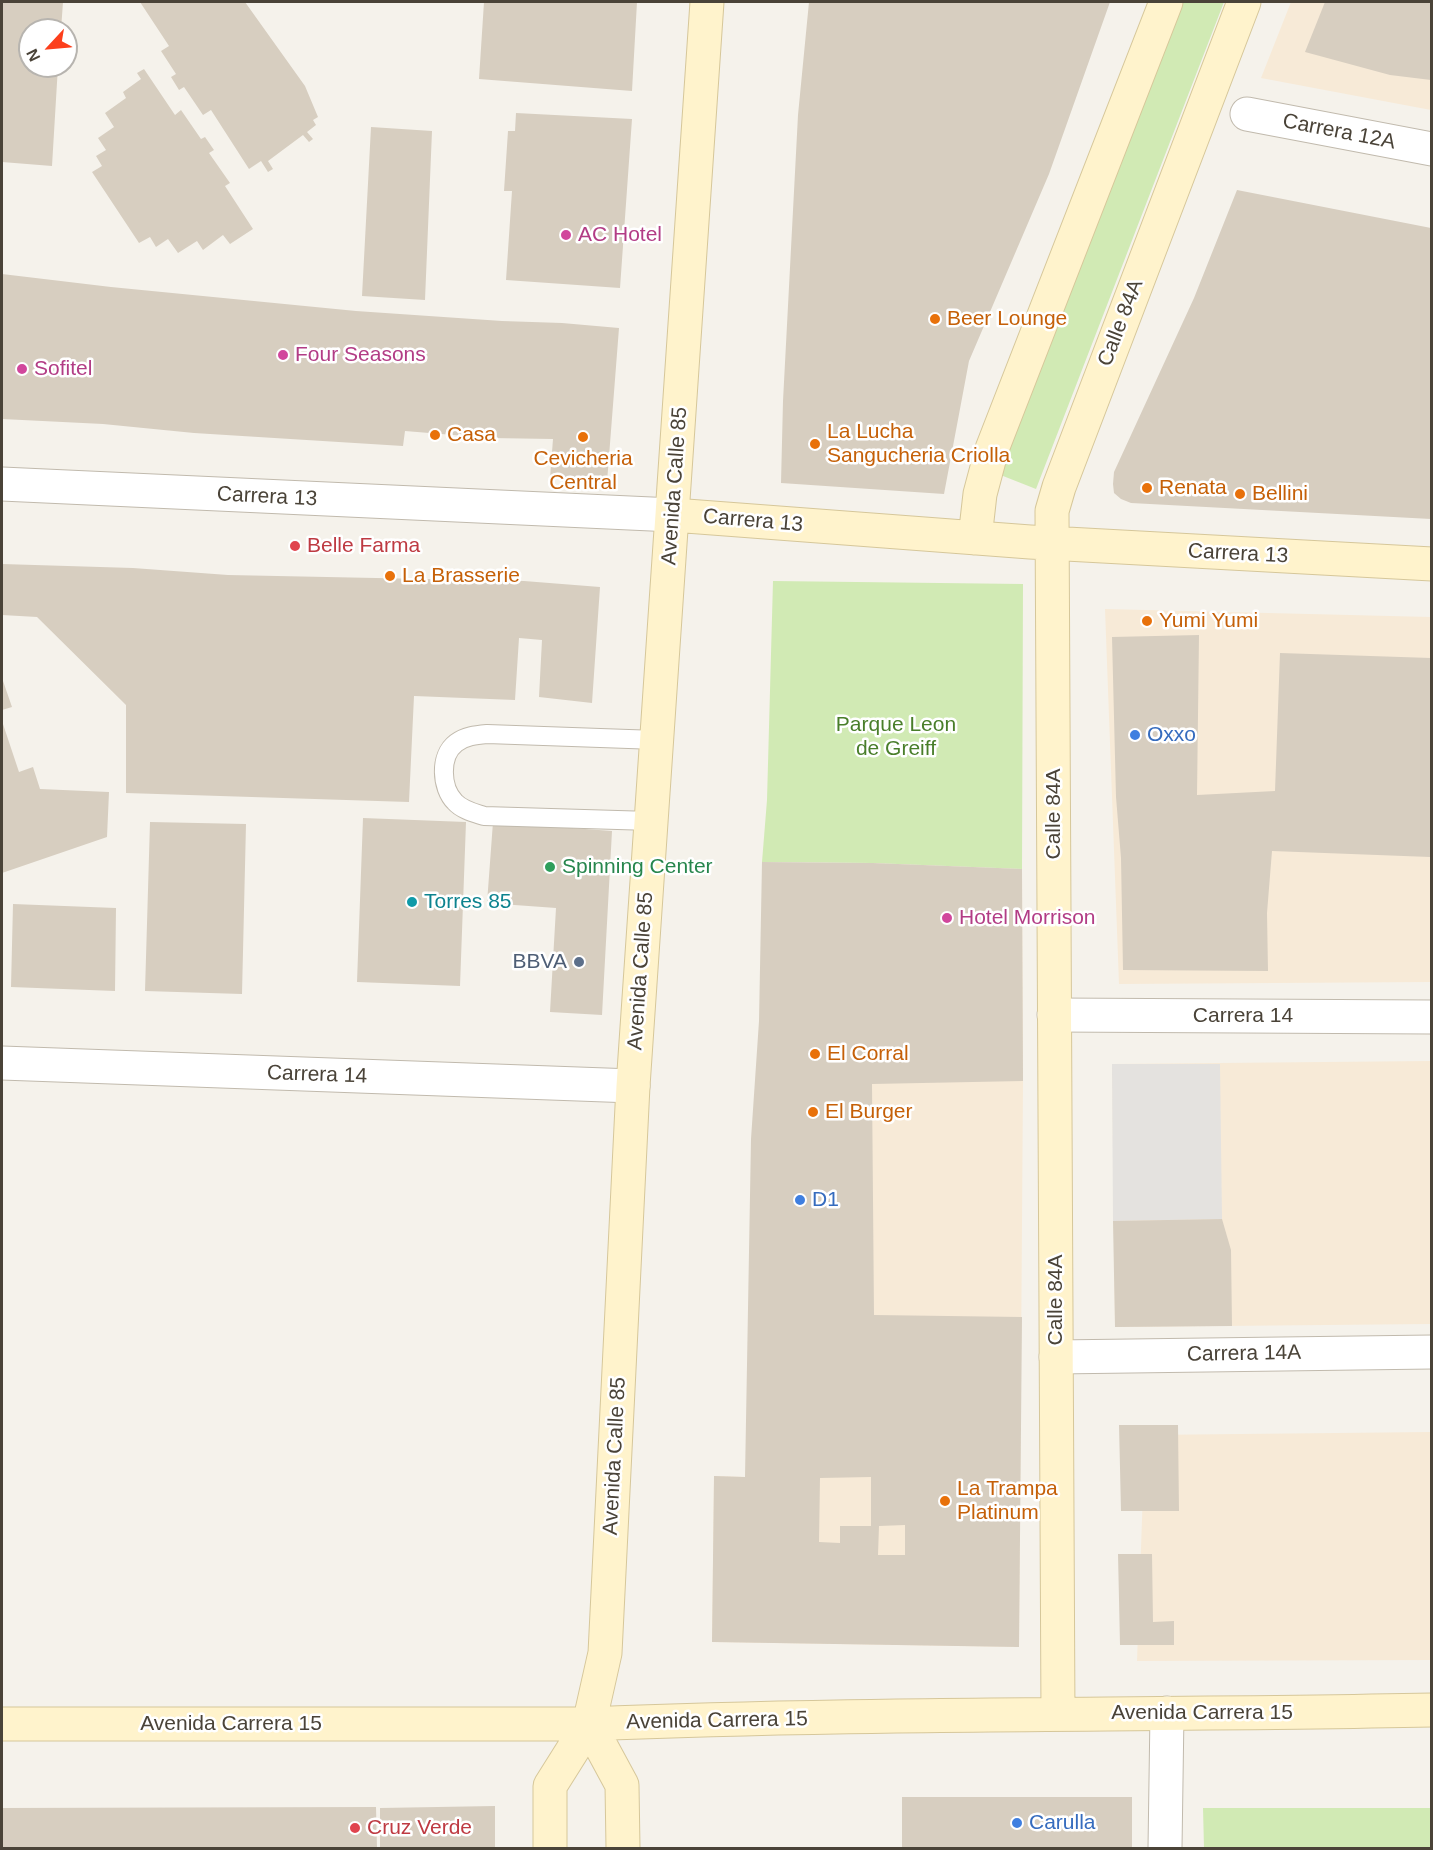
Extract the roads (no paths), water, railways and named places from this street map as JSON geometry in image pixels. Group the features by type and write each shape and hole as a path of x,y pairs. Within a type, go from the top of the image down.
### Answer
{"main road":[{"name":"Avenida Calle 85","path":"550,1848 550,1786 589,1724 605,1653 633,1086 708,2"},
{"path":"975,538 980,494 992,449 1166,2"},
{"name":"Calle 84A","path":"1058,1714 1052,512 1059,487 1244,2"},
{"name":"Carrera 13","path":"673,515 1052,543 1431,564"},
{"name":"Avenida Carrera 15","path":"2,1724 589,1724 1058,1714 1431,1710"},
{"path":"589,1724 622,1785 623,1848"}],"street":[{"name":"Carrera 12A","path":"1247,114 1431,149"},
{"name":"Carrera 13","path":"2,484 673,515"},
{"name":"Carrera 14","path":"1054,1015 1431,1017"},
{"name":"Carrera 14","path":"2,1063 633,1086"},
{"name":"Carrera 14A","path":"1056,1357 1431,1352"},
{"path":"1165,1848 1167,1713"}],"lane":[{"path":"651,821 484,816 469,811 454,802 443,771 446,756 455,743 470,735 657,740"}],"place":[{"name":"AC Hotel","path":"566,235"},
{"name":"Beer Lounge","path":"935,319"},
{"name":"Four Seasons","path":"283,355"},
{"name":"Sofitel","path":"22,369"},
{"name":"Casa","path":"435,435"},
{"name":"Cevicheria Central","path":"583,437"},
{"name":"La Lucha Sangucheria Criolla","path":"815,444"},
{"name":"Renata","path":"1147,488"},
{"name":"Bellini","path":"1240,494"},
{"name":"Belle Farma","path":"295,546"},
{"name":"La Brasserie","path":"390,576"},
{"name":"Yumi Yumi","path":"1147,621"},
{"name":"Oxxo","path":"1135,735"},
{"name":"Spinning Center","path":"550,867"},
{"name":"Torres 85","path":"412,902"},
{"name":"Hotel Morrison","path":"947,918"},
{"name":"BBVA","path":"579,962"},
{"name":"El Corral","path":"815,1054"},
{"name":"El Burger","path":"813,1112"},
{"name":"D1","path":"800,1200"},
{"name":"La Trampa Platinum","path":"945,1501"},
{"name":"Carulla","path":"1017,1823"},
{"name":"Cruz Verde","path":"355,1828"}],"park label":[{"name":"Parque Leon de Greiff","path":"896,737"}]}
